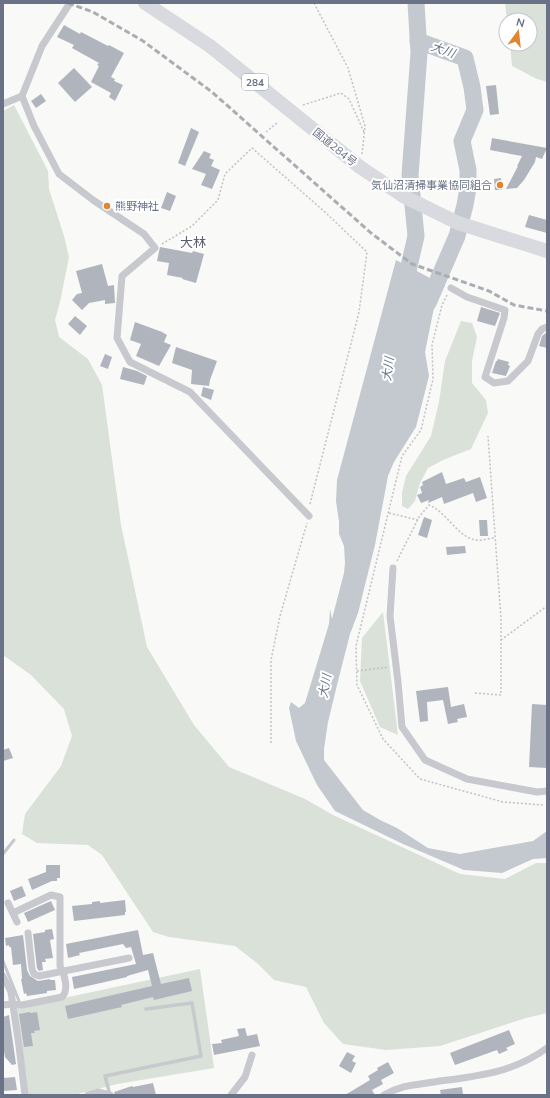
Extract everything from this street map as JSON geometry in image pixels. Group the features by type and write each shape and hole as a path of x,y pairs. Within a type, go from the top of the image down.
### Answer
{"highway":[{"name":"国道284号","path":"145,3 210,46 360,167 403,196 458,223 547,251"}],"street":[{"path":"70,3 42,46 22,96 34,126 59,174 93,200 144,234 154,248 122,276 117,338 130,362 190,392 309,515"},
{"path":"3,104 22,96"},
{"path":"451,288 467,297 505,310 504,318 485,377 494,383 508,381 528,362 538,334 542,329 547,327"},
{"path":"393,568 390,616 402,727 425,760 467,779 537,792 547,791"},
{"path":"3,1005 22,1005 62,997 66,990 63,971 60,966 60,897 51,895 13,913"},
{"path":"8,903 17,922"},
{"path":"28,933 32,969 34,974 38,976 129,958"},
{"path":"3,976 11,992 25,1095"},
{"path":"384,1095 405,1085 496,1073 520,1064 547,1048"},
{"path":"231,1095 245,1077 252,1055"},
{"path":"88,1095 98,1092 110,1095"}],"lane":[{"path":"110,1095 105,1076 202,1056 192,1003 146,1009"}],"path":[{"path":"314,3 348,68 365,126 360,167"},
{"path":"303,105 341,93 349,99 364,132"},
{"path":"266,132 277,123"},
{"path":"154,248 192,226 218,200 225,174 252,148 326,213 367,252 359,312 309,515 280,616 271,660 271,743"},
{"path":"451,288 442,305 432,345 433,379 421,430 402,456 356,646 357,685 383,739 420,779 503,802 543,805"},
{"path":"475,693 501,695 501,619 488,436"},
{"path":"393,568 418,520 429,505 437,508 461,533 476,540 495,538"},
{"path":"389,512 418,520"},
{"path":"501,640 547,606"},
{"path":"356,671 396,667"}],"shaded area":[{"path":"505,3 547,3 547,82 537,79 512,66 511,52 538,52 538,12 506,12"},
{"path":"14,105 48,171 49,189 69,257 55,320 59,337 88,359 102,385 121,525 147,647 194,725 229,767 305,799 333,815 460,874 505,879 536,863 547,863 547,1013 526,1018 440,1046 386,1050 343,1044 324,1023 306,987 274,980 257,963 235,946 169,937 153,932 102,855 88,845 37,843 22,834 25,814 61,766 72,736 64,709 31,675 3,655 3,111"},
{"path":"461,321 472,323 477,337 472,361 472,383 486,400 488,413 471,449 443,460 428,468 420,483 415,501 408,509 402,506 402,493 406,476 431,436 439,402 445,361"},
{"path":"383,612 398,735 380,727 360,681 362,638"},
{"path":"200,969 214,1068 117,1084 74,1095 27,1095 17,1008"}],"water":[{"path":"396,260 445,286 440,289 435,303 425,352 429,376 416,427 394,462 388,476 375,545 358,613 350,634 328,722 324,760 363,810 397,828 428,848 460,854 533,841 547,831 547,858 533,859 502,873 464,870 403,844 335,811 317,785 296,741 289,708 291,702 299,708 305,703 329,624 330,609 332,619 344,573 344,546 339,534 336,501 337,480"}],"building":[{"path":"64,25 80,34 81,32 124,53 111,77 115,79 114,81 123,85 115,101 109,97 111,93 91,82 99,63 72,48 74,45 57,37"},
{"path":"74,68 92,87 75,102 58,83"},
{"path":"496,85 499,114 490,115 486,86"},
{"path":"41,94 46,101 36,108 31,101"},
{"path":"191,128 199,132 185,166 178,163"},
{"path":"492,138 547,148 542,159 536,157 535,162 524,180 517,188 506,189 522,156 490,150"},
{"path":"204,151 211,154 209,158 214,160 211,166 220,170 212,189 201,185 206,174 192,169"},
{"path":"501,178 502,190 495,190 494,179"},
{"path":"167,192 176,196 170,211 161,208"},
{"path":"529,215 547,220 547,233 525,227"},
{"path":"160,247 192,253 193,251 204,254 196,283 182,279 183,278 167,275 169,263 157,261"},
{"path":"102,264 108,286 114,285 115,303 105,304 105,300 89,303 82,310 72,300 77,294 82,293 76,271"},
{"path":"481,307 500,313 495,326 477,321"},
{"path":"75,316 87,326 80,335 68,324"},
{"path":"135,322 167,335 164,342 171,345 159,366 136,356 141,344 130,340"},
{"path":"547,332 547,348 539,346 542,336"},
{"path":"176,347 217,361 209,386 191,384 192,370 172,363"},
{"path":"105,354 112,357 108,369 100,366"},
{"path":"498,359 509,362 508,365 510,366 506,376 492,373"},
{"path":"123,367 147,376 144,385 120,379"},
{"path":"203,387 214,390 211,400 201,396"},
{"path":"442,472 446,484 464,478 466,482 480,477 487,498 476,502 473,493 444,504 442,497 428,503 429,500 421,503 417,495 422,493 420,487 423,485 422,482"},
{"path":"424,517 432,520 427,538 418,535"},
{"path":"479,520 487,520 488,536 480,536"},
{"path":"465,546 466,553 447,555 446,547"},
{"path":"448,687 451,707 464,704 467,717 457,719 458,722 448,724 443,700 427,702 428,721 420,722 416,691"},
{"path":"532,704 547,705 547,768 529,767"},
{"path":"9,748 13,758 3,761 3,750"},
{"path":"46,865 60,865 60,878 57,878 57,881 52,881 32,890 28,879 46,872"},
{"path":"22,886 26,896 14,901 10,891"},
{"path":"125,900 125,915 74,921 72,906 92,904 92,902 100,901 100,903"},
{"path":"51,901 55,910 28,922 24,913"},
{"path":"52,929 54,939 50,940 53,958 45,959 46,962 42,962 43,970 39,971 37,968 33,934"},
{"path":"138,930 143,955 153,953 161,984 189,978 192,991 154,1000 153,997 121,1005 122,1007 68,1019 65,1006 152,986 148,970 127,977 74,989 72,977 136,964 131,947 126,948 123,944 79,953 80,955 68,958 66,944"},
{"path":"23,935 27,970 30,976 38,981 50,979 55,980 56,990 27,996 26,993 24,994 21,979 21,964 13,965 11,947 9,947 9,945 6,946 5,938"},
{"path":"37,1012 40,1030 34,1031 35,1033 31,1033 33,1046 24,1047 19,1014"},
{"path":"9,1015 16,1064 12,1065 5,1057 3,1046 3,1017"},
{"path":"245,1028 247,1036 257,1034 260,1046 214,1055 212,1044 222,1043 221,1040 239,1036 237,1029"},
{"path":"509,1030 515,1044 506,1048 508,1050 499,1054 497,1050 455,1065 450,1053"},
{"path":"347,1052 355,1056 352,1061 356,1063 351,1073 339,1066"},
{"path":"388,1062 394,1073 381,1080 383,1084 372,1090 375,1095 345,1095 370,1080 368,1076 378,1070 377,1068"},
{"path":"15,1077 17,1090 3,1091 3,1078"},
{"path":"153,1083 156,1095 115,1095 114,1092 132,1086"},
{"path":"462,1087 463,1095 441,1095 440,1090"}],"waterway":[{"name":"大川","path":"404,288 416,236 410,175 419,53 416,3"},
{"name":"大川","path":"418,41 465,58 472,87 475,110 462,141 468,170 468,188 465,205 457,236 428,303"},
{"path":"3,854 14,840"},
{"path":"3,961 19,1001"}],"railway":[{"path":"68,3 93,12 143,41 212,92 371,233 412,264 489,291 514,305 547,311"}],"place":[{"name":"気仙沼清掃事業協同組合","path":"500,185"},
{"name":"熊野神社","path":"107,206"}],"district":[{"name":"大林","path":"193,242"}]}
